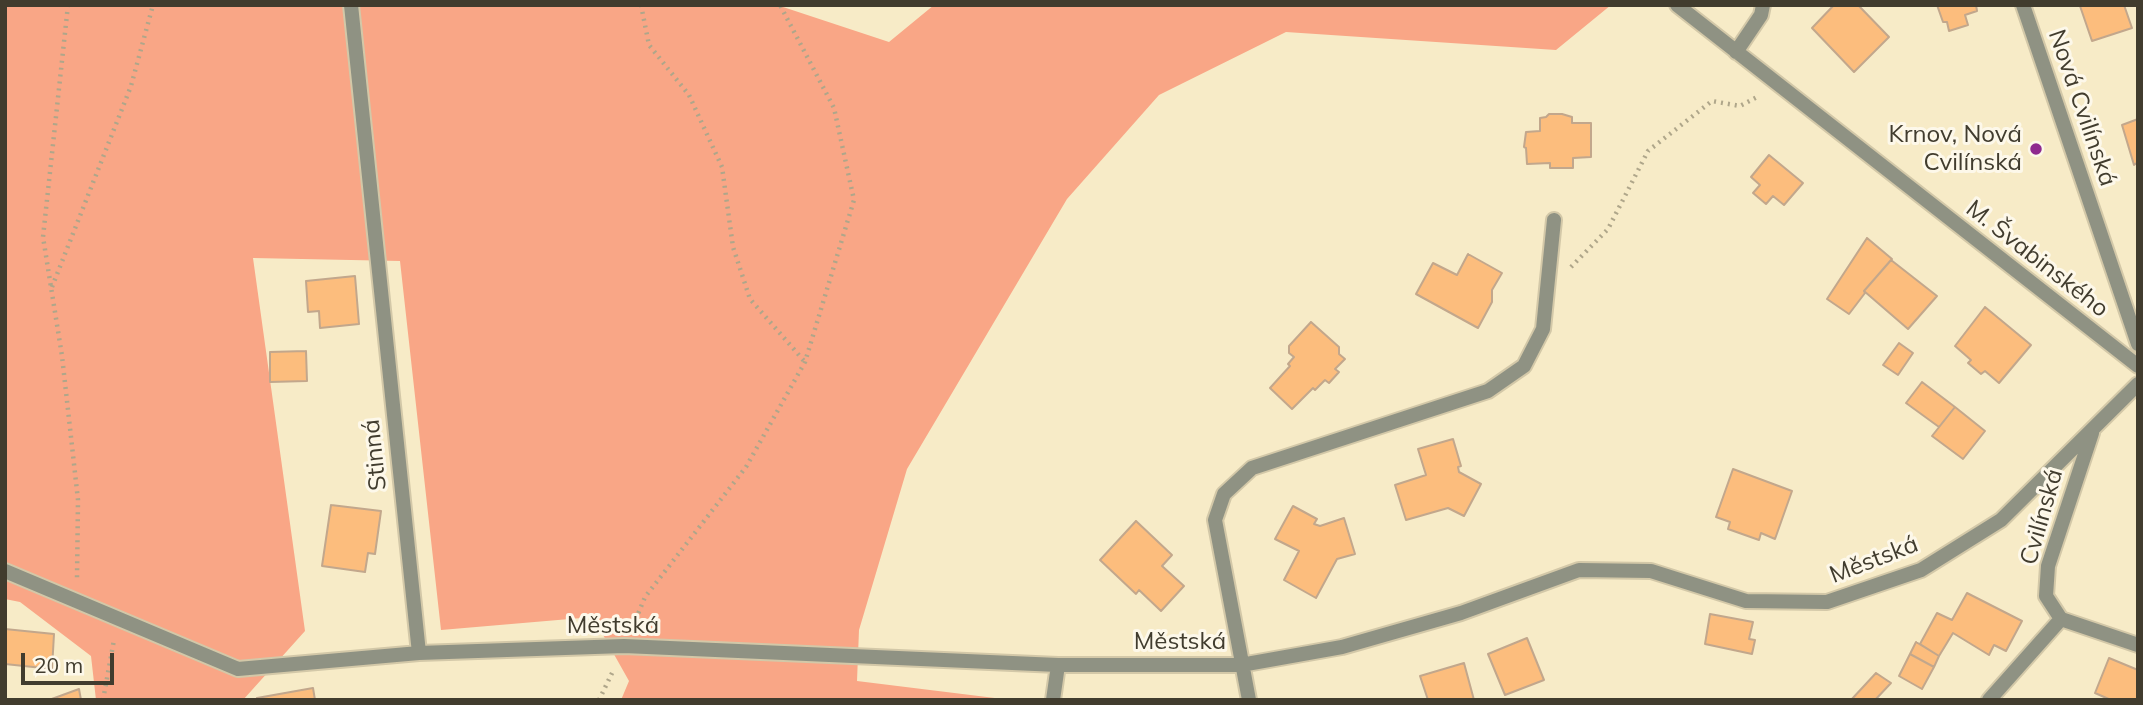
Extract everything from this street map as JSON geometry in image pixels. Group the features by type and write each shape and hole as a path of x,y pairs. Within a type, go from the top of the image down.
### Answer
{"street":[{"name":"Stinná","path":"351,5 419,653"},
{"name":"M. Švabinského","path":"1677,5 2138,366"},
{"path":"1736,52 1761,15 1763,5"},
{"name":"Nová Cvilínská","path":"2023,5 2138,344"},
{"name":"Městská","path":"1241,664 1215,520 1224,494 1252,468 1488,391 1524,366 1543,329 1554,220"},
{"name":"Městská","path":"5,570 238,669 419,653 624,646 1058,665 1241,664 1356,643 1461,613 1578,570 1651,571 1746,601 1827,602 1921,570 2001,520 2138,384"},
{"name":"Cvilínská","path":"2061,619 2046,596 2048,566 2094,428"},
{"path":"1989,700 2061,619 2138,645"},
{"path":"1241,664 1249,700"},
{"path":"1054,700 1058,665"}],"path":[{"path":"68,5 43,237 62,356 78,500 77,601"},
{"path":"51,289 131,86 153,5"},
{"path":"640,5 649,45 689,95 722,167 733,247 750,299 805,362"},
{"path":"599,700 645,597 746,467 805,362 854,200 834,108 780,5"},
{"path":"1547,292 1608,229 1648,150 1712,101 1740,106 1778,85"},
{"path":"103,700 118,618"}],"shaded area":[{"path":"5,5 777,5 889,42 934,5 1611,5 1556,50 1286,32 1159,95 1067,199 907,469 859,630 857,681 1011,700 621,700 629,681 593,617 441,630 400,261 253,258 305,631 243,700 96,700 91,656 20,602 5,599"}],"building":[{"path":"1834,5 1858,5 1889,37 1854,72 1812,28"},
{"path":"1937,5 1976,5 1977,11 1965,15 1968,25 1949,31"},
{"path":"2124,5 2132,28 2092,41 2080,6"},
{"path":"1549,114 1572,117 1572,123 1591,123 1591,157 1573,158 1573,168 1550,168 1550,163 1527,164 1524,147 1526,132 1540,131 1540,118"},
{"path":"2138,119 2138,162 2134,165 2122,125"},
{"path":"1769,155 1803,183 1784,205 1773,196 1766,204 1753,193 1760,185 1751,177"},
{"path":"1867,238 1892,259 1864,291 1849,314 1827,299"},
{"path":"1468,254 1502,273 1492,290 1492,302 1478,328 1416,294 1433,263 1457,275"},
{"path":"1891,260 1937,296 1908,329 1864,291"},
{"path":"355,276 359,324 320,328 319,311 308,312 306,281"},
{"path":"1985,307 2031,345 1999,383 1985,371 1981,374 1968,363 1971,360 1955,346"},
{"path":"1311,322 1339,347 1339,354 1345,359 1335,369 1339,372 1329,383 1325,380 1315,390 1313,388 1292,409 1270,388 1290,366 1288,364 1294,357 1289,353 1289,346"},
{"path":"1899,343 1913,353 1898,375 1883,365"},
{"path":"306,351 307,381 270,382 270,352"},
{"path":"1922,382 1955,407 1939,427 1906,403"},
{"path":"1955,407 1985,431 1963,459 1932,436"},
{"path":"1453,439 1461,466 1458,467 1459,472 1481,484 1464,516 1448,508 1406,520 1395,485 1426,475 1418,449"},
{"path":"1733,469 1792,491 1775,539 1761,533 1759,540 1728,529 1730,522 1716,517"},
{"path":"331,505 381,511 375,554 368,553 365,572 322,566"},
{"path":"1293,506 1317,519 1314,524 1320,526 1344,518 1355,554 1337,559 1316,598 1284,580 1299,551 1275,539"},
{"path":"1136,521 1172,555 1162,566 1184,586 1161,611 1139,590 1136,594 1100,560"},
{"path":"1967,593 2022,621 2006,651 1994,645 1989,655 1953,633 1939,656 1920,644 1937,613 1952,620"},
{"path":"1710,614 1753,622 1749,639 1755,640 1752,654 1705,644"},
{"path":"5,629 54,634 52,669 5,664"},
{"path":"1527,638 1544,680 1505,695 1488,654"},
{"path":"1916,642 1939,656 1934,667 1910,654"},
{"path":"1910,654 1934,667 1922,689 1899,676"},
{"path":"2109,658 2138,670 2137,700 2111,700 2095,693"},
{"path":"1464,663 1474,700 1428,700 1420,676"},
{"path":"1876,673 1891,683 1875,700 1851,700"},
{"path":"313,688 315,700 257,698"},
{"path":"79,689 81,700 49,700"}],"place":[{"name":"Krnov, Nová Cvilínská","path":"2036,149"}]}
